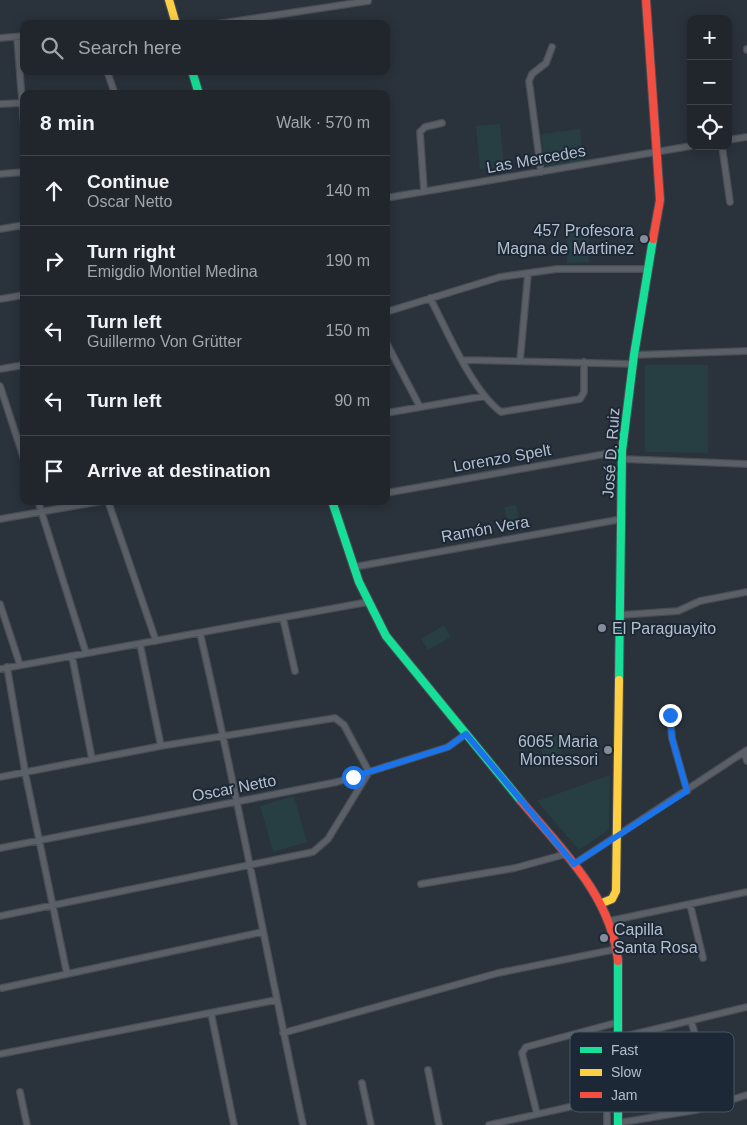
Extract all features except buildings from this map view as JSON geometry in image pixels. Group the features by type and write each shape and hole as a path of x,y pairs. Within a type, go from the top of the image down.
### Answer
{"street":[{"path":"169,0 175,20"},
{"name":"José D. Ruiz","path":"602,904 612,899 616,891 622,455 633,359 660,200 658,152 649,65 646,0"},
{"path":"243,20 368,1"},
{"path":"0,38 20,36"},
{"path":"542,172 529,81 532,74 546,63 552,46"},
{"path":"21,75 22,90"},
{"path":"108,75 113,90"},
{"path":"193,75 198,90"},
{"path":"0,104 20,103"},
{"path":"424,192 420,132 425,127 442,123"},
{"path":"732,139 747,137"},
{"name":"Las Mercedes","path":"390,197 687,147"},
{"path":"723,150 730,202"},
{"path":"0,174 20,172"},
{"path":"0,229 20,226"},
{"path":"390,311 483,281 528,273 556,269 649,269"},
{"path":"520,361 528,273"},
{"path":"0,299 20,296"},
{"path":"430,298 462,360 485,396 497,409 506,413 580,399 584,392 584,362"},
{"path":"390,350 420,407"},
{"path":"462,360 584,362 747,351"},
{"path":"0,369 20,366"},
{"path":"0,386 20,447"},
{"path":"390,412 485,396"},
{"name":"Lorenzo Spelt","path":"390,492 622,455 747,464"},
{"path":"39,505 86,653"},
{"path":"0,519 80,505"},
{"path":"109,505 156,641"},
{"path":"336,505 354,567 368,602 392,644 566,854 602,904 609,920 617,949 618,1032"},
{"name":"Ramón Vera","path":"354,567 622,519"},
{"path":"620,615 678,610 700,601 747,592"},
{"path":"0,669 368,602"},
{"path":"0,604 20,665"},
{"path":"283,618 295,671"},
{"path":"200,633 238,801 262,932 303,1125"},
{"path":"140,644 161,746"},
{"path":"72,656 92,759"},
{"path":"7,668 25,772 67,974"},
{"path":"670,715 672,738 687,791"},
{"path":"0,777 161,746 335,718 344,725 369,772 322,846 308,854 0,916"},
{"name":"Oscar Netto","path":"0,848 337,782 448,747 466,734"},
{"path":"574,864 745,751 747,761"},
{"path":"421,884 515,868 566,854"},
{"path":"609,920 747,892"},
{"path":"690,904 703,958"},
{"path":"2,988 262,932"},
{"path":"283,1033 498,973 617,949"},
{"path":"0,1054 276,1000"},
{"path":"644,1032 747,1007"},
{"path":"211,1013 234,1125"},
{"path":"692,1021 695,1032"},
{"path":"582,1032 619,1022"},
{"path":"537,1114 522,1053 526,1047 570,1035"},
{"path":"428,1070 439,1125"},
{"path":"362,1083 371,1125"},
{"path":"20,1092 27,1125"},
{"path":"734,1099 747,1095"},
{"path":"489,1125 570,1106"},
{"path":"607,1112 607,1125"},
{"path":"618,1124 677,1112"}],"green space":[{"path":"500,124 504,167 480,169 476,126"},
{"path":"580,129 584,161 545,166 541,134"},
{"path":"567,226 588,226 589,262 567,263"},
{"path":"645,365 708,365 708,453 645,452"},
{"path":"516,505 521,530 509,532 504,507"},
{"path":"444,625 451,637 428,650 421,639"},
{"path":"560,735 562,762 543,763 541,736"},
{"path":"610,775 609,830 579,850 537,801"},
{"path":"294,796 307,842 273,852 260,806"}],"traffic: fast":[{"path":"193,75 198,90"},
{"path":"619,680 622,451 634,355 653,239"},
{"path":"333,505 359,582 386,636 521,801"},
{"path":"618,961 618,1032"},
{"path":"618,1112 618,1125"}],"traffic: slow":[{"path":"169,0 175,20"},
{"path":"602,903 612,899 616,891 619,680"}],"traffic: jam":[{"path":"646,0 660,200 653,239"},
{"path":"521,801 567,855 595,894 606,915 618,961"}],"place":[{"name":"457 Profesora Magna de Martinez","path":"644,239"},
{"name":"El Paraguayito","path":"602,628"},
{"name":"6065 Maria Montessori","path":"608,750"},
{"name":"Capilla Santa Rosa","path":"604,938"}],"route":[{"path":"353,777 448,747 466,734 574,864 617,834 687,791 672,738 670,715"}]}
